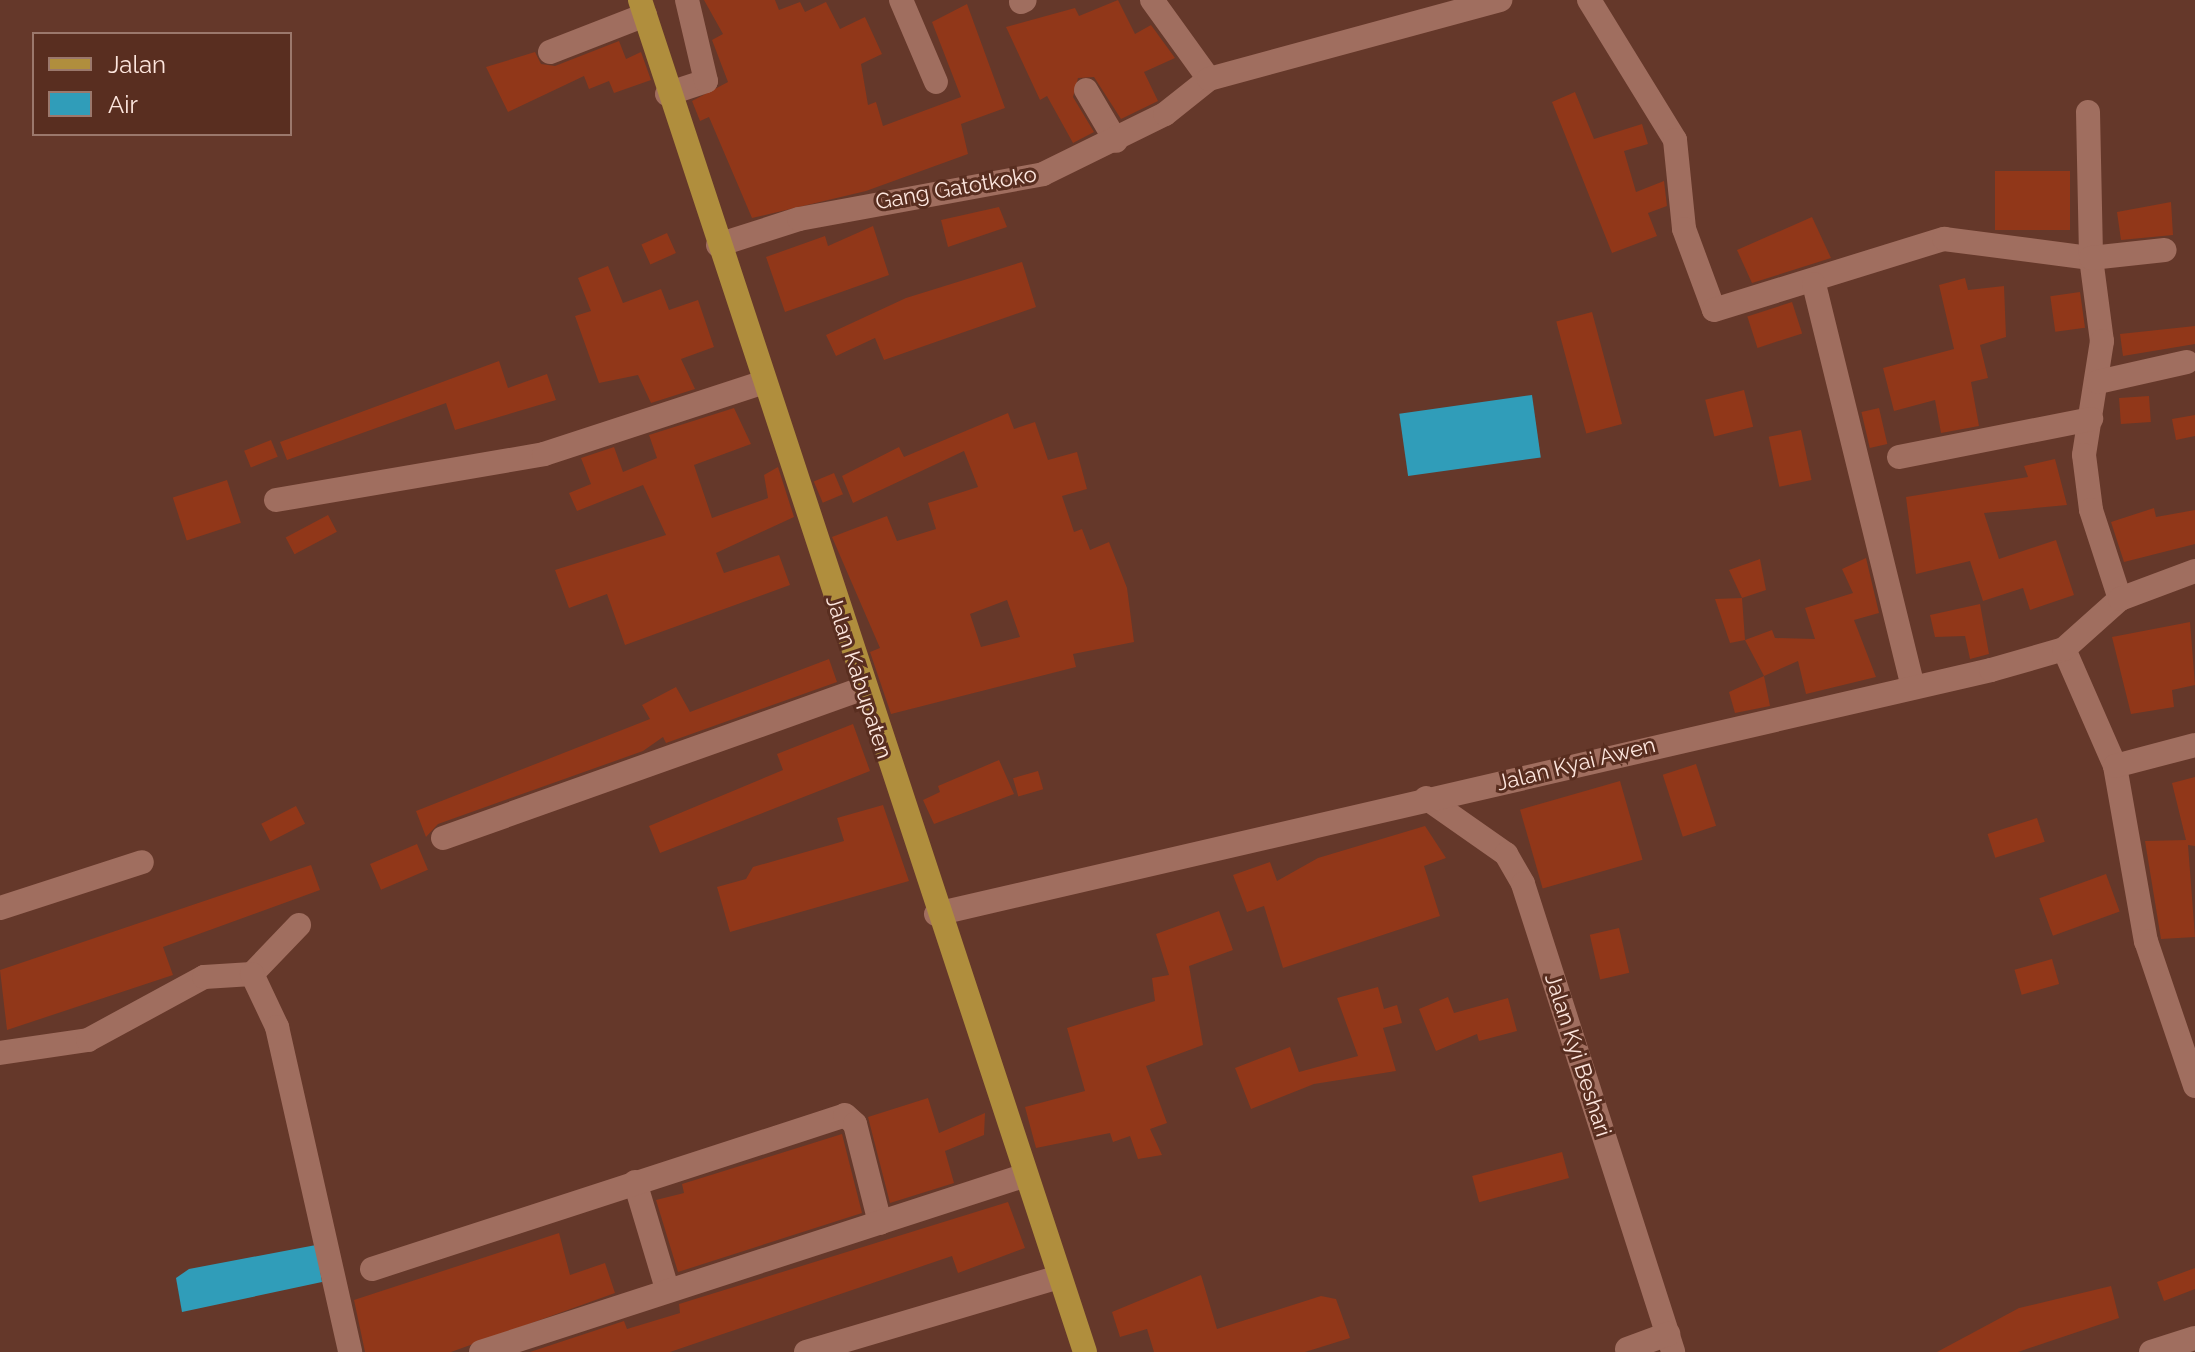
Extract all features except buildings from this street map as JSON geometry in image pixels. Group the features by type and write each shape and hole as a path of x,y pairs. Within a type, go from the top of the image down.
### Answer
{"main road":[{"name":"Jalan Kabupaten","path":"643,8 667,94 761,383 1023,1176 1085,1352"}],"street":[{"path":"667,94 706,81 687,0"},
{"path":"901,0 936,82"},
{"path":"1152,0 1209,79"},
{"name":"Gang Gatotkoko","path":"718,245 799,219 1043,174 1116,141 1209,79 1500,0"},
{"path":"1589,0 1675,140 1684,229 1714,310 1814,284 1944,239 2091,258 2165,250"},
{"path":"550,52 643,8"},
{"path":"1086,90 1116,141"},
{"path":"2088,112 2091,258 2102,341 2098,382 2084,455 2091,510 2120,599"},
{"path":"1814,284 1913,686"},
{"path":"2098,382 2187,362"},
{"path":"276,500 544,454 761,383"},
{"path":"1899,457 2091,419"},
{"name":"Jalan Kyai Awen","path":"936,914 2064,649 2120,599 2195,571"},
{"path":"2064,649 2115,766 2146,941 2186,1039 2195,1086"},
{"path":"443,838 864,688"},
{"path":"2115,766 2195,745"},
{"name":"Jalan Kyi Beshari","path":"1426,798 1506,854 1523,884 1670,1343"},
{"path":"0,908 142,862"},
{"path":"1,1047 88,1040 204,977 252,974 299,925"},
{"path":"252,974 277,1027 350,1352"},
{"path":"372,1269 845,1115 855,1124 880,1223"},
{"path":"481,1352 667,1289 1023,1176"},
{"path":"635,1182 667,1289"},
{"path":"806,1352 1059,1277"},
{"path":"2151,1352 2195,1338"},
{"path":"1627,1349 1670,1343"}],"water":[{"path":"1532,395 1541,457 1408,476 1399,414"},
{"path":"316,1245 322,1282 182,1312 176,1278 189,1269"}]}
